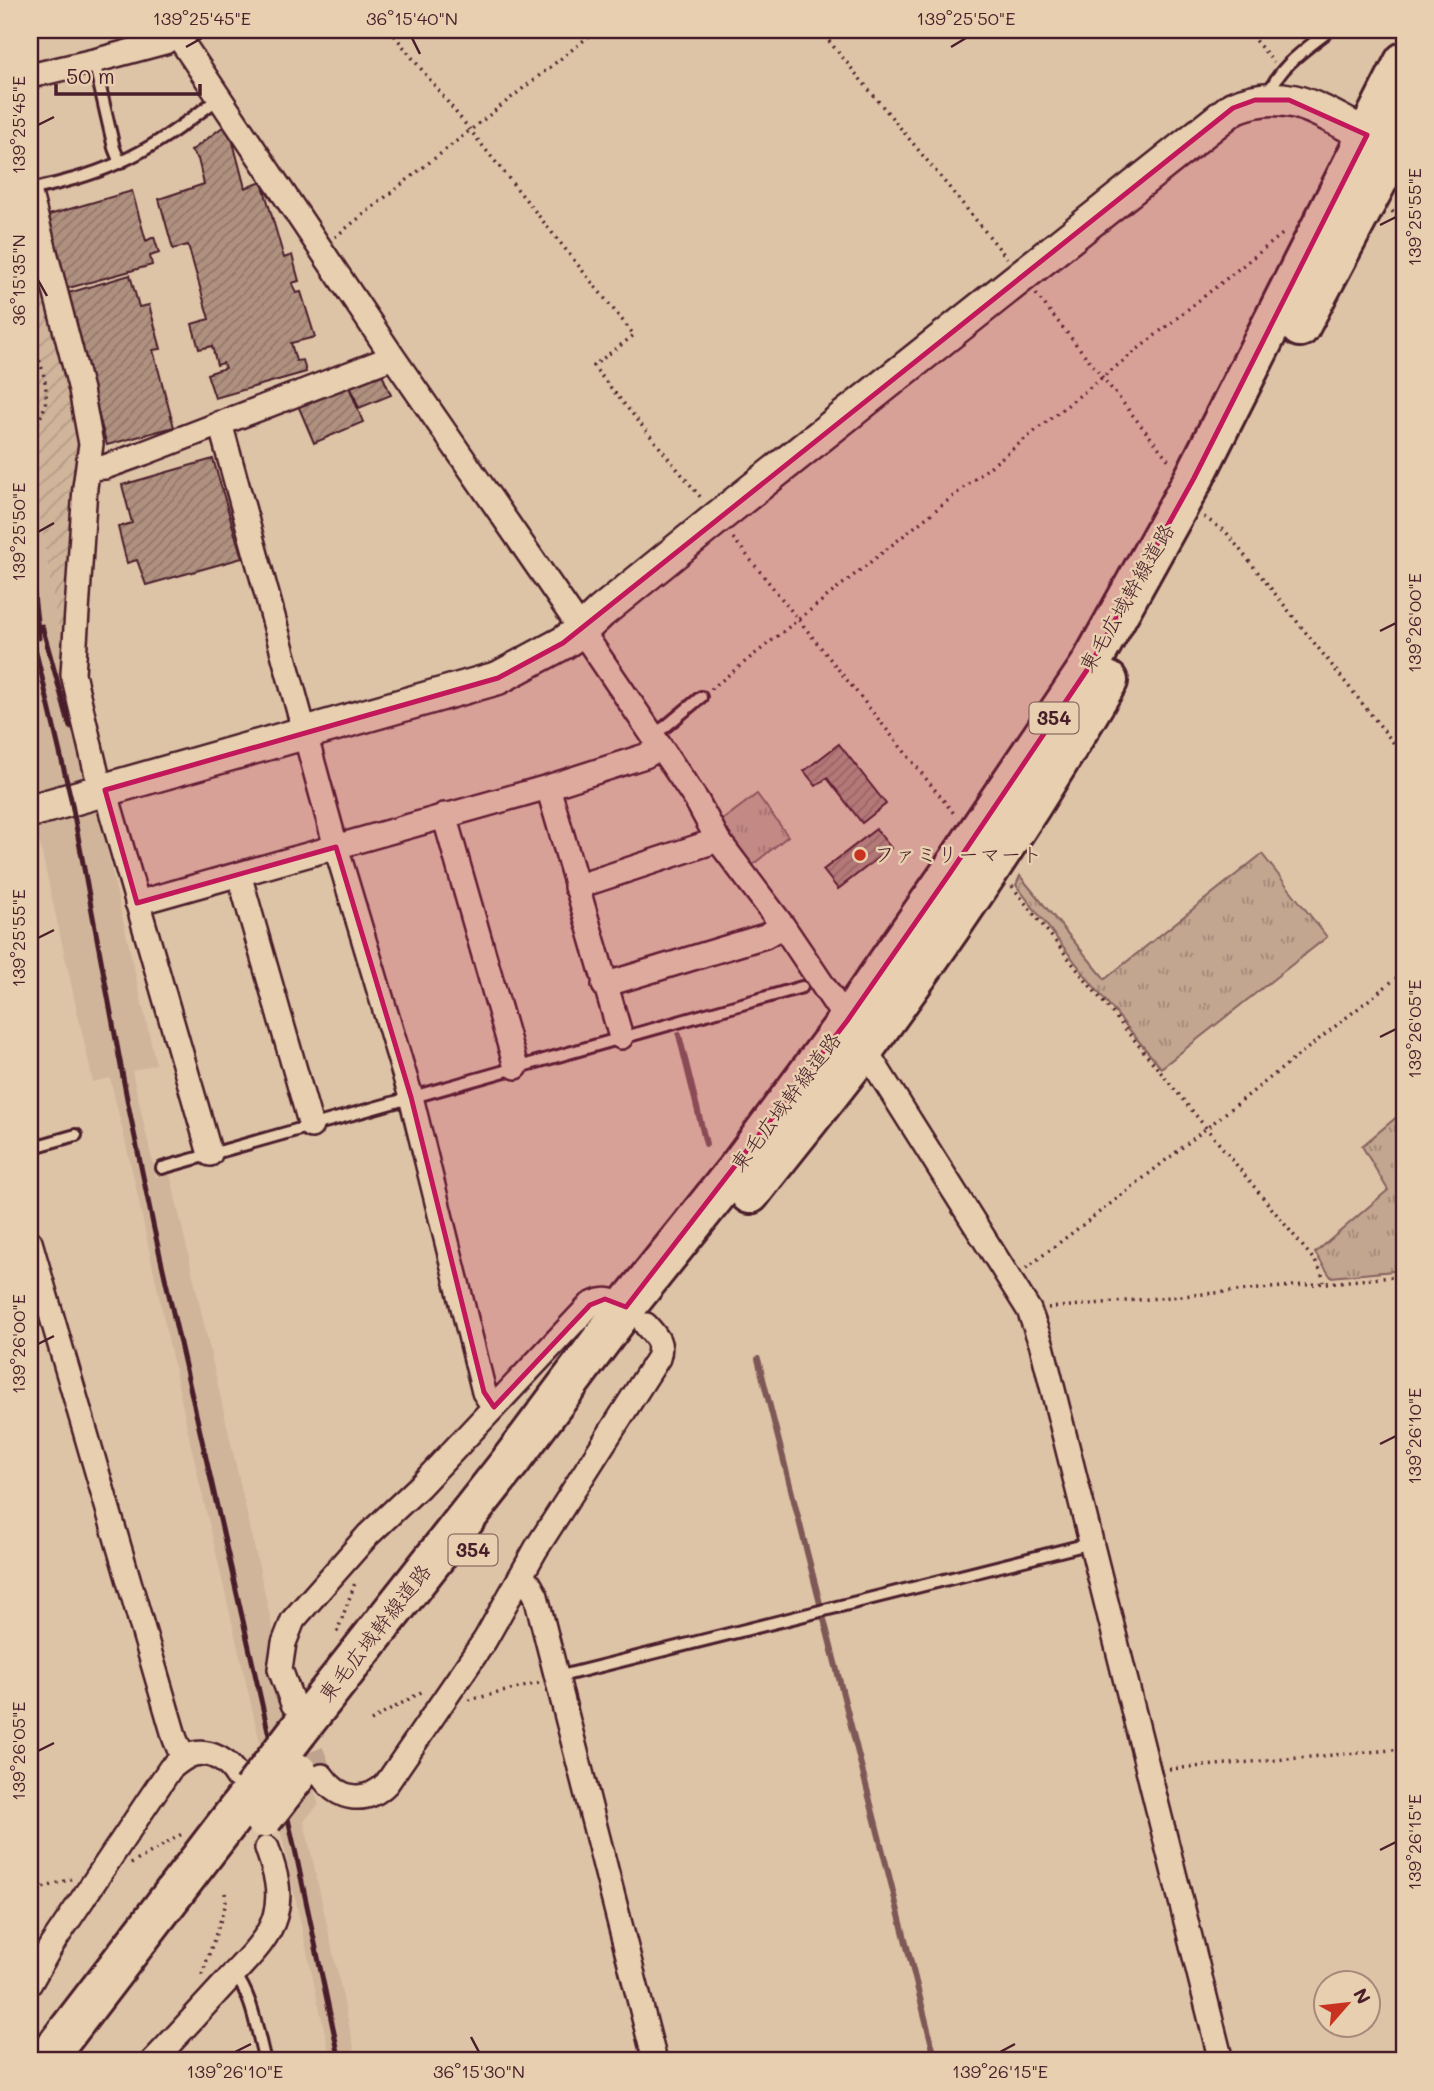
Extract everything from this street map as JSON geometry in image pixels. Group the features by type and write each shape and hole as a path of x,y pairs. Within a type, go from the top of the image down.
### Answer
{"highway":[{"name":"東毛広域幹線道路","path":"856,1034 963,854 1089,667 1194,478 1404,62"},
{"name":"東毛広域幹線道路","path":"45,2061 255,1808 510,1462 636,1316 740,1165 856,1034 990,870 1055,770 1137,634 1404,131"},
{"name":"東毛広域幹線道路","path":"77,2061 255,1808"}],"street":[{"path":"30,76 164,42 176,32 393,357 697,801 718,840 783,926 856,1034 1029,1310 1042,1346 1221,2061"},
{"path":"30,811 498,678 581,631 717,518 1233,108 1267,98 1303,103 1367,135"},
{"path":"30,192 82,390 91,444 85,487 73,674 97,775 105,790 210,1153"},
{"path":"88,468 105,467 393,357"},
{"path":"220,424 336,847 411,1097 484,1391 494,1408"},
{"path":"137,902 548,787 645,757 656,741"},
{"path":"548,787 621,1037"},
{"path":"444,815 516,1067"},
{"path":"576,887 718,840"},
{"path":"239,874 311,1126"},
{"path":"604,985 765,936 783,926"},
{"path":"30,1242 171,1726 183,1758"},
{"path":"605,1299 612,1300 636,1316 657,1337 661,1345 658,1359 520,1577 485,1640 436,1695 387,1783 375,1793 359,1797 341,1794 329,1786 305,1743 280,1669 284,1643 293,1620 368,1535 420,1486 590,1305 605,1299"},
{"path":"520,1577 530,1585 536,1596 654,2061"},
{"path":"30,1983 51,1946 164,1777 183,1758 195,1753 208,1754 227,1763 255,1808 278,1883 275,1918 265,1938 153,2061"}],"lane":[{"path":"1267,98 1282,69 1329,30"},
{"path":"94,61 114,148 120,163"},
{"path":"30,192 120,163 170,135 219,98"},
{"path":"656,741 665,727 701,697"},
{"path":"162,1168 802,987"},
{"path":"30,1147 76,1135"},
{"path":"557,1677 1092,1543"},
{"path":"234,1973 243,1984 265,2061"}],"path":[{"path":"390,30 634,335 593,366 956,816"},
{"path":"320,249 597,30"},
{"path":"820,30 1164,455"},
{"path":"1246,30 1282,69"},
{"path":"1389,208 1404,225"},
{"path":"701,697 1286,231 1299,231 1315,240"},
{"path":"30,334 46,385 43,413 35,431"},
{"path":"1201,515 1226,532 1404,756"},
{"path":"1009,883 1314,1261 1324,1282"},
{"path":"1010,1280 1404,972"},
{"path":"1029,1310 1404,1276"},
{"path":"335,1639 359,1572"},
{"path":"371,1721 436,1695 453,1704 557,1677"},
{"path":"1149,1770 1404,1749"},
{"path":"127,1866 186,1832"},
{"path":"30,1892 76,1878 93,1883"},
{"path":"201,1979 224,1910 225,1894"}],"highlighted area":[{"path":"1255,100 1289,100 1367,135 1194,478 1089,667 950,873 847,1021 626,1307 605,1299 590,1305 494,1407 484,1392 411,1097 336,847 137,903 105,790 498,678 563,643 1233,108"}],"shaded area":[{"path":"30,216 82,442 68,674 39,513 30,435"},
{"path":"30,435 39,513 87,783 36,798 30,770"},
{"path":"97,806 156,1064 132,1071 156,1177 170,1173 273,1629 274,1670 279,1693 319,1804 304,1821 357,2061 331,2061 110,1078 93,1082 35,823"}],"green space":[{"path":"757,794 788,836 750,867 717,824"},
{"path":"1262,854 1327,937 1161,1068 1016,885 1020,876 1105,979"},
{"path":"1404,1111 1404,1270 1331,1277 1315,1253 1388,1190 1362,1146"}],"building":[{"path":"228,123 245,188 262,182 284,258 292,255 299,281 292,283 296,293 301,292 315,337 291,343 296,361 303,360 306,372 215,398 207,374 225,368 223,363 217,365 212,346 199,349 192,324 209,319 188,245 173,249 159,199 204,184 198,159 191,151"},
{"path":"132,191 146,241 154,237 159,253 150,256 152,265 65,289 42,217"},
{"path":"130,275 139,307 149,305 161,349 153,350 174,427 107,445 65,294"},
{"path":"380,370 391,395 359,408 349,383"},
{"path":"347,382 363,422 314,443 297,403"},
{"path":"213,459 242,558 146,585 137,560 127,563 118,527 132,523 122,485"},
{"path":"839,744 886,804 862,823 827,778 816,786 804,771"},
{"path":"876,829 891,848 838,889 823,870"}],"waterway":[{"path":"679,1035 706,1144"},
{"path":"758,1359 936,2061"}],"tunnel":[{"path":"299,1720 322,1776"}],"railway":[{"path":"30,561 39,638"},
{"path":"42,626 70,727"},
{"path":"30,627 71,799 154,1229 296,1854 340,2061"}],"place":[{"name":"ファミリーマート","path":"860,855"}]}
